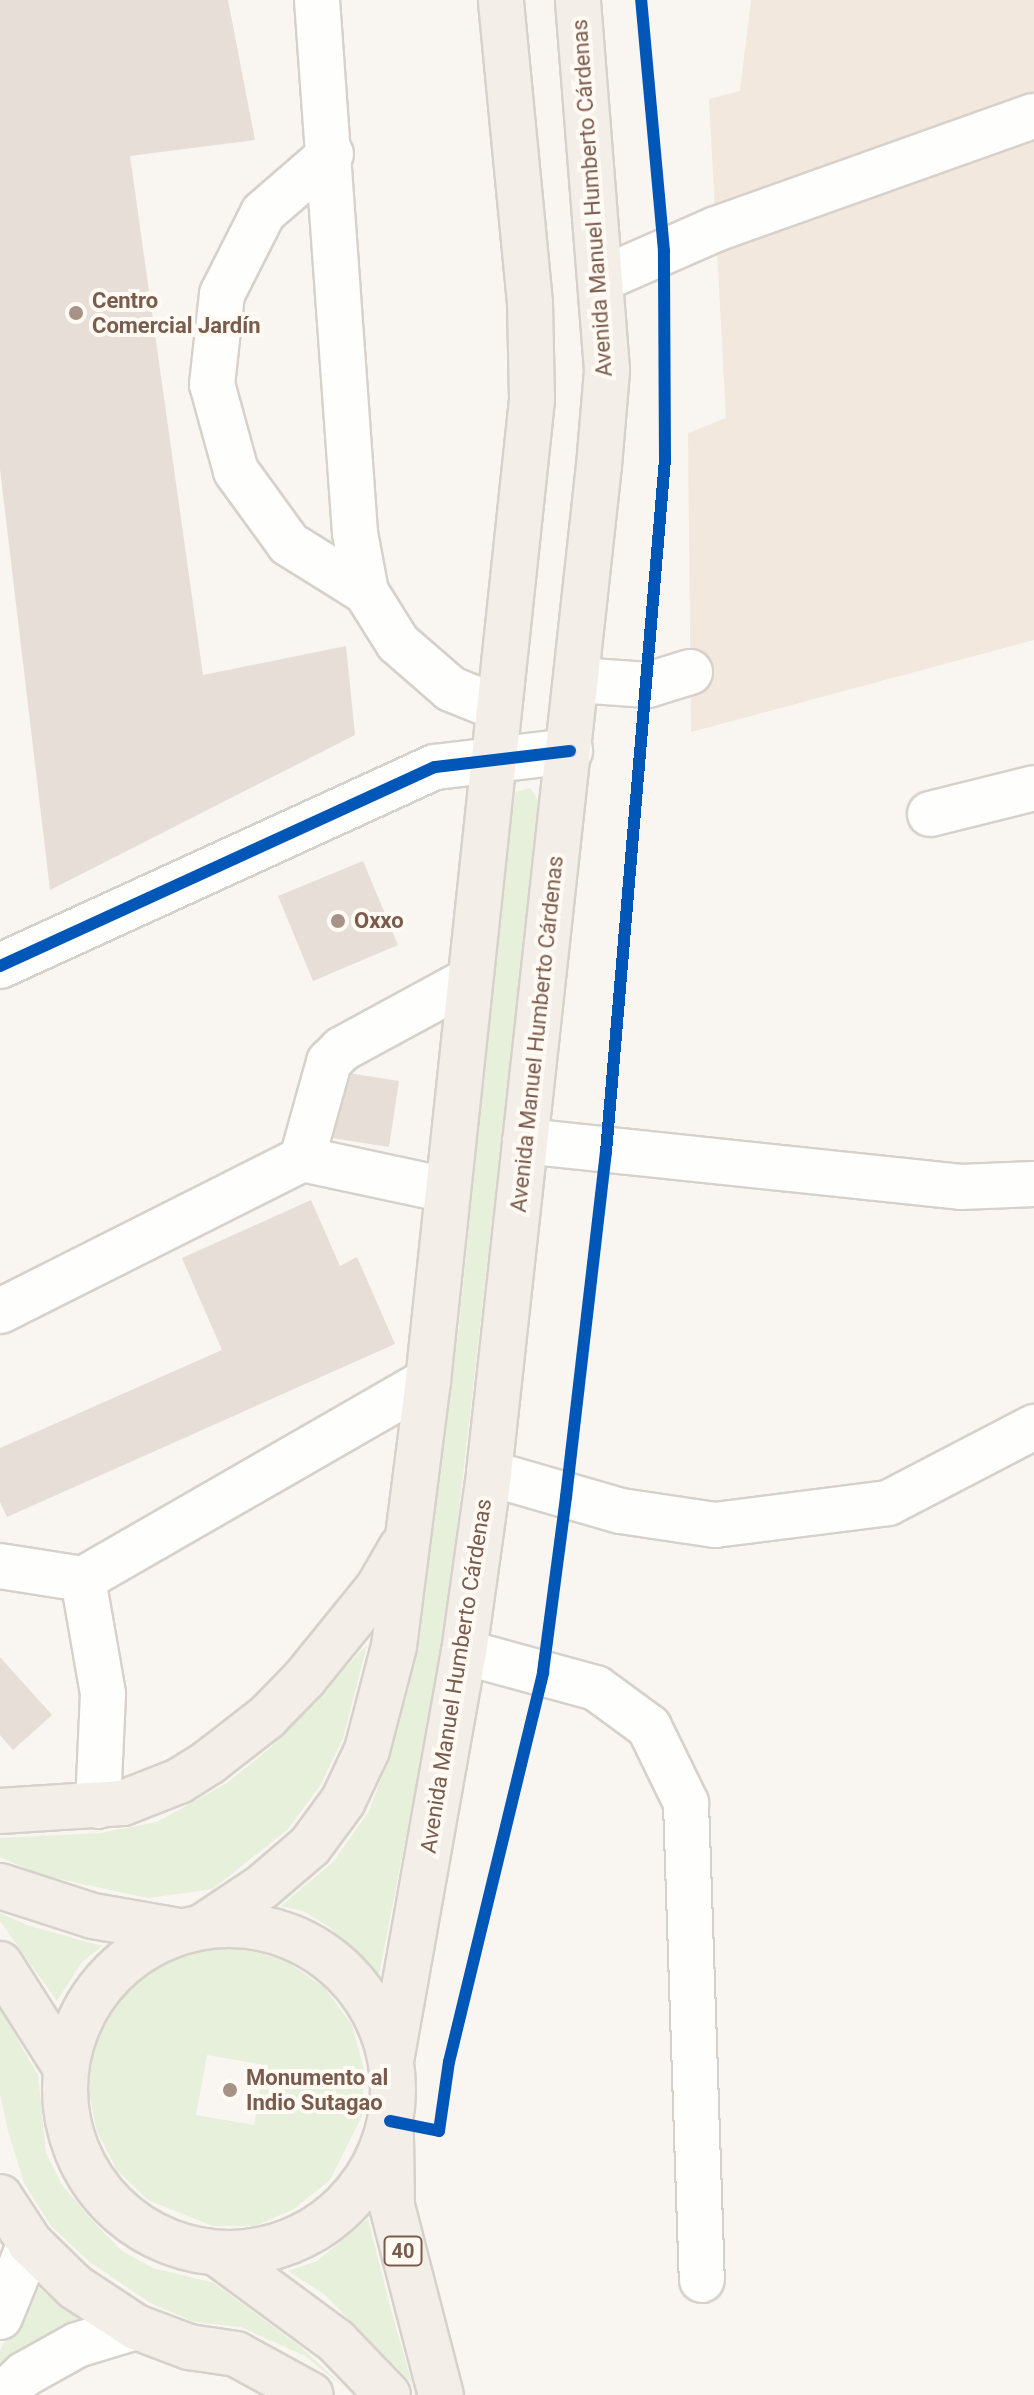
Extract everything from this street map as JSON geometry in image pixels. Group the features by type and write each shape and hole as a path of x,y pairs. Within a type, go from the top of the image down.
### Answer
{"main road":[{"path":"191,1929 262,1887 310,1846 343,1801 367,1750 394,1646 428,1381 532,399 530,303 501,0"},
{"name":"Avenida Manuel Humberto Cárdenas","path":"392,2082 464,1652 489,1473 570,751 607,370 578,0"},
{"path":"0,1811 98,1806 147,1796 179,1781 267,1717 351,1624 410,1532"},
{"name":"40","path":"0,1886 93,1916 191,1929 262,1927 324,1954 372,2008 392,2082 392,2206 441,2395"},
{"name":"40","path":"191,1929 143,1949 109,1976 77,2026 66,2068 69,2126 94,2184 130,2221 152,2235 218,2254 336,2341 388,2395"},
{"name":"40","path":"0,1964 66,2068"},
{"name":"40","path":"218,2254 271,2249 307,2234 343,2208 377,2159 392,2082"},
{"path":"0,2197 30,2243 75,2287 136,2327 189,2347 236,2354 311,2395"}],"street":[{"path":"317,0 331,154 355,533 366,592 398,643 451,689 498,708"},
{"path":"602,279 716,229 1034,116"},
{"path":"331,154 263,213 222,294 212,384 236,471 289,544 366,592"},
{"path":"577,680 648,685 690,672"},
{"path":"0,966 435,767 492,757 570,751"},
{"path":"930,814 1034,788"},
{"path":"302,1159 329,1062 342,1049 469,980"},
{"path":"525,1141 961,1187 1034,1184"},
{"path":"0,1311 302,1159 447,1190"},
{"path":"0,1566 83,1579 428,1381"},
{"path":"489,1473 621,1511 715,1525 888,1503 1034,1427"},
{"path":"83,1579 103,1694 98,1806"},
{"path":"464,1652 596,1688 649,1727 686,1803 702,2280"},
{"path":"0,2317 30,2243"},
{"path":"3,2395 25,2374 77,2345 136,2327"}],"shaded area":[{"path":"751,0 1034,0 1034,640 691,732 688,433 726,418 709,99 740,91"}],"green space":[{"path":"530,788 540,803 443,1649 379,1974 331,1928 303,1911 281,1906 334,1861 369,1811 391,1753 417,1645 459,1326 511,809 516,792"},
{"path":"367,1645 343,1738 321,1784 288,1829 213,1889 148,1898 41,1875 0,1857 0,1838 101,1833 157,1822 227,1783 269,1749"},
{"path":"0,1913 30,1926 102,1946 82,1962 57,2001 0,1921"},
{"path":"242,1948 286,1961 324,1987 352,2025 364,2070 362,2116 330,2180 294,2209 255,2226 213,2226 148,2200 116,2169 96,2129 88,2085 96,2041 119,2000 153,1969 196,1950","holes":["207,2055 264,2065 254,2125 196,2115"]},
{"path":"0,2009 38,2075 46,2153 62,2185 89,2217 122,2251 153,2268 214,2283 301,2347 347,2390 305,2356 241,2327 194,2322 149,2302 91,2263 51,2226 24,2183 8,2131 0,2094"},
{"path":"368,2219 412,2383 324,2294 288,2271 317,2261"},
{"path":"36,2286 85,2325 0,2375 0,2350"}],"building":[{"name":"Centro Comercial Jardín","path":"0,0 228,0 255,140 130,156 203,675 346,646 355,735 50,890 0,469"},
{"name":"Oxxo","path":"363,861 398,945 313,981 278,896"},
{"path":"342,1072 399,1081 389,1147 332,1138"},
{"path":"311,1200 340,1266 357,1257 395,1344 7,1517 0,1502 0,1448 222,1350 182,1258"},
{"path":"0,1657 52,1715 13,1750 0,1735"}],"cycle path":[{"path":"390,2121 439,2131 449,2062 543,1672 566,1497 606,1152 665,459 664,251 641,0"},
{"path":"0,966 435,767 570,751"}],"place":[{"name":"Centro Comercial Jardín","path":"76,313"},
{"name":"Oxxo","path":"338,921"},
{"name":"Monumento al Indio Sutagao","path":"230,2090"}]}
